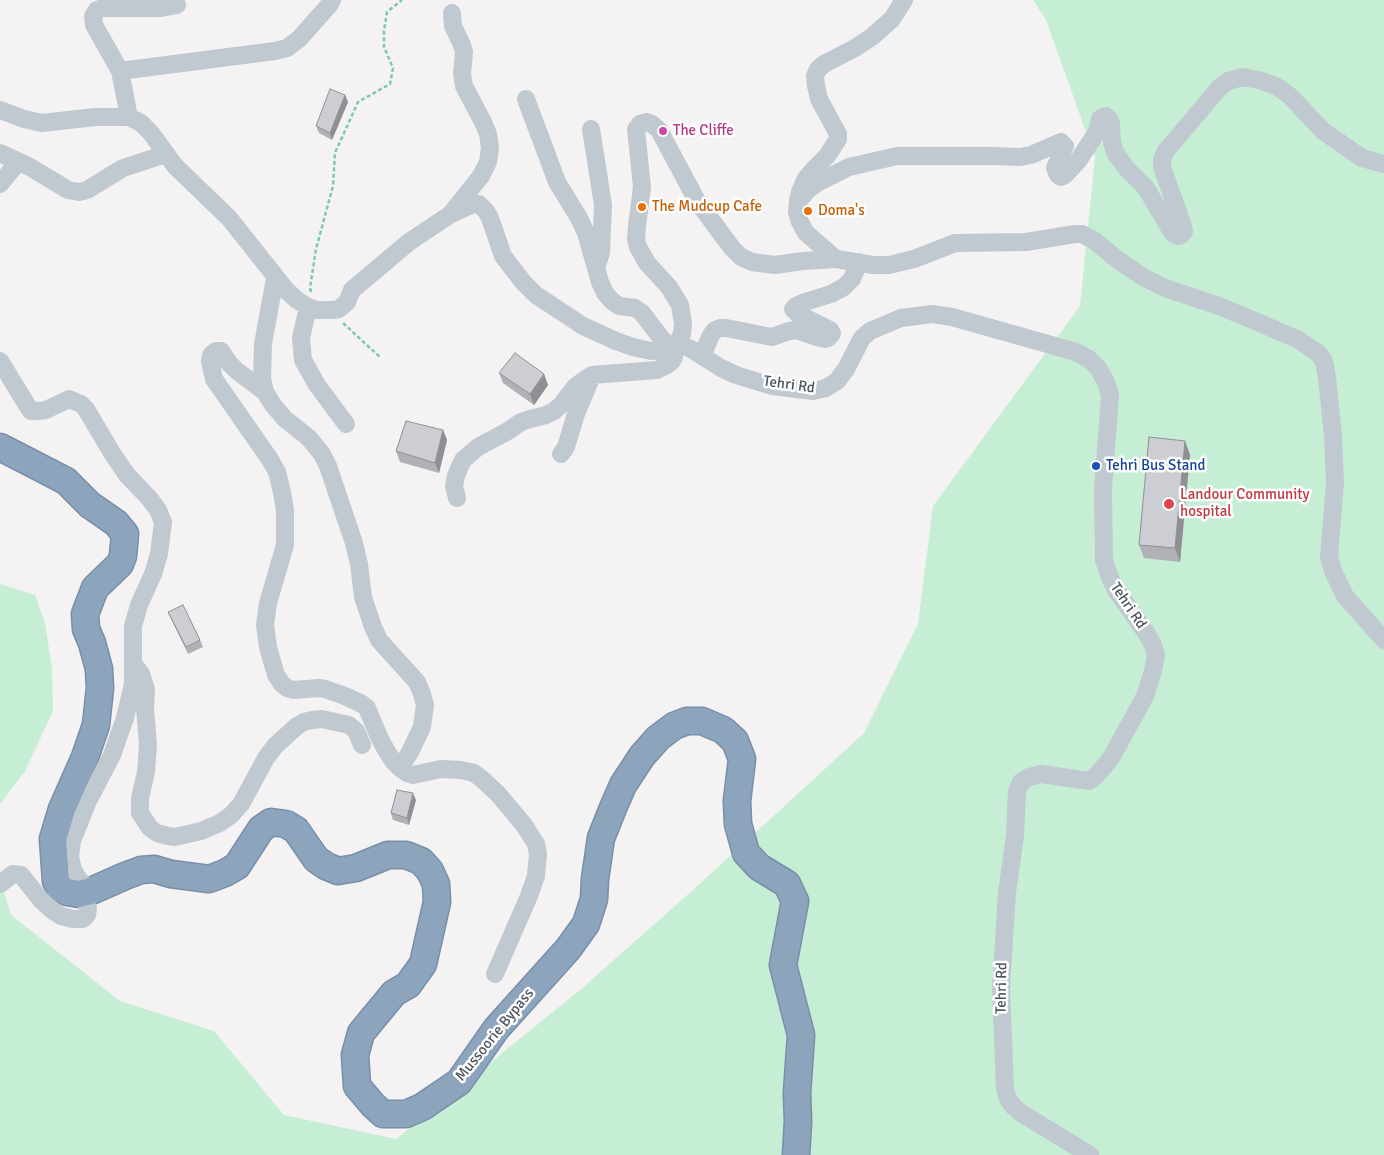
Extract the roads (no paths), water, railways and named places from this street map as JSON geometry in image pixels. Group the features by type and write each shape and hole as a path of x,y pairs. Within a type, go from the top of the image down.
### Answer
{"highway":[{"path":"0,447 66,481 90,505 116,523 125,534 124,556 120,564 95,588 85,614 86,629 99,669 100,688 96,725 85,757 62,809 53,839 56,881 60,888 67,892 85,893"},
{"name":"Mussoorie Bypass","path":"85,893 141,870 154,869 171,874 209,879 225,873 237,866 260,829 271,822 286,824 296,830 316,859 338,871 356,868 388,855 406,855 421,861 430,871 436,884 437,902 423,964 408,985 394,992 361,1033 356,1055 358,1086 373,1105 383,1114 406,1114 422,1107 459,1082 496,1029 568,949 586,924 589,916 594,899 601,838 612,808 623,786 642,756 658,738 674,726 687,721 702,721 723,730 736,741 742,759 737,802 738,824 746,853 759,867 787,884 795,901 782,965 800,1035 796,1155"}],"street":[{"path":"120,71 275,52 287,48 299,38 332,0"},
{"path":"836,259 806,233 797,212 798,201 805,180 827,156 838,139 838,134 819,98 815,76 818,69 829,61 873,36 892,19 904,0"},
{"path":"129,117 120,71 94,25 94,16 97,10 103,8 161,8 177,5"},
{"path":"451,214 481,176 488,162 490,148 486,128 464,86 462,74 464,52 453,26 452,13"},
{"path":"798,201 817,183 849,167 897,156 1020,157 1061,142 1066,146 1055,168 1061,177 1078,161 1097,132 1100,119 1106,116 1112,123 1112,144 1116,154 1127,169 1146,188 1170,229 1178,236 1184,231 1162,166 1165,152 1220,87 1228,81 1243,77 1276,86 1290,96 1323,131 1362,158 1384,164"},
{"path":"457,498 454,486 456,476 463,460 478,447 521,422 554,411 575,387 592,375 657,370 672,362 674,357 672,345 642,313 636,308 619,306 605,293 586,233 557,182 526,99"},
{"path":"0,110 42,123 95,117 129,117 141,123 151,133 175,166 230,218 287,291 297,300 312,308 333,310 339,308 347,302 352,290 409,242 451,214 472,204 479,204 490,218 503,256 523,282 536,295 584,326 616,341 651,351 662,350 672,345 682,334 683,324 680,305 669,287 647,263 638,248 636,239 642,187 636,129 640,124 647,122 659,130 692,194 732,248 741,257 752,262 775,265 836,259 873,265 889,265 914,259 955,243 1026,242 1082,234 1096,240 1118,260 1144,277 1165,288 1219,306 1297,340 1318,353 1324,361 1333,437 1335,482 1329,557 1333,571 1345,596 1384,640"},
{"path":"591,129 603,205 601,253 596,267"},
{"path":"0,153 68,190 78,192 87,190 123,168 166,154"},
{"path":"0,184 18,162"},
{"path":"702,356 715,330 720,328 772,337 796,330 824,339 828,338 832,333 830,330 798,314 793,309 805,302 831,294 844,287 852,279 859,262"},
{"path":"276,278 263,344 262,378 265,392 273,406 315,444 328,466 354,543 363,597 373,627 379,640 417,682 425,705 422,727 400,768"},
{"path":"312,308 301,338 303,360 317,385 346,424"},
{"name":"Tehri Rd","path":"672,345 702,356 721,368 753,380 772,386 813,391 826,388 837,381 862,338 870,331 901,318 932,314 952,317 1076,352 1098,368 1106,382 1110,395 1103,490 1104,560 1108,576 1116,590 1153,645 1156,655 1155,663 1145,696 1111,758 1096,776 1089,781 1041,774 1029,777 1021,782 1017,791 1014,835 1006,893 1001,988 1005,1063 1004,1081 1008,1099 1021,1113 1090,1155"},
{"path":"265,392 237,371 221,352 216,351 211,355 210,361 214,379 277,472 282,492 285,511 285,545 268,603 265,625 268,647 276,675 287,688 293,690 325,688 362,704 367,708 379,737 393,761 407,773 414,775 441,769 474,773 514,812 536,844 538,854 536,876 495,974"},
{"path":"0,361 31,411 46,410 69,399 81,404 127,475 149,498 158,510 163,522 159,554 133,626 133,684 125,718 112,755 88,801 72,841 70,857 73,870 85,893 88,909 87,915 83,919 61,916 42,900 21,875 13,874 0,884"},
{"path":"560,454 566,447 576,414 592,375"},
{"path":"134,663 141,674 146,689 145,708 148,752 140,798 140,813 150,828 168,836 175,837 201,831 220,823 231,814 240,804 275,746 304,722 322,719 349,725 356,731 362,745"}],"place":[{"name":"The Cliffe","path":"663,131"},
{"name":"The Mudcup Cafe","path":"642,207"},
{"name":"Doma's","path":"808,211"},
{"name":"Tehri Bus Stand","path":"1096,466"},
{"name":"Landour Community hospital","path":"1169,504"}]}
